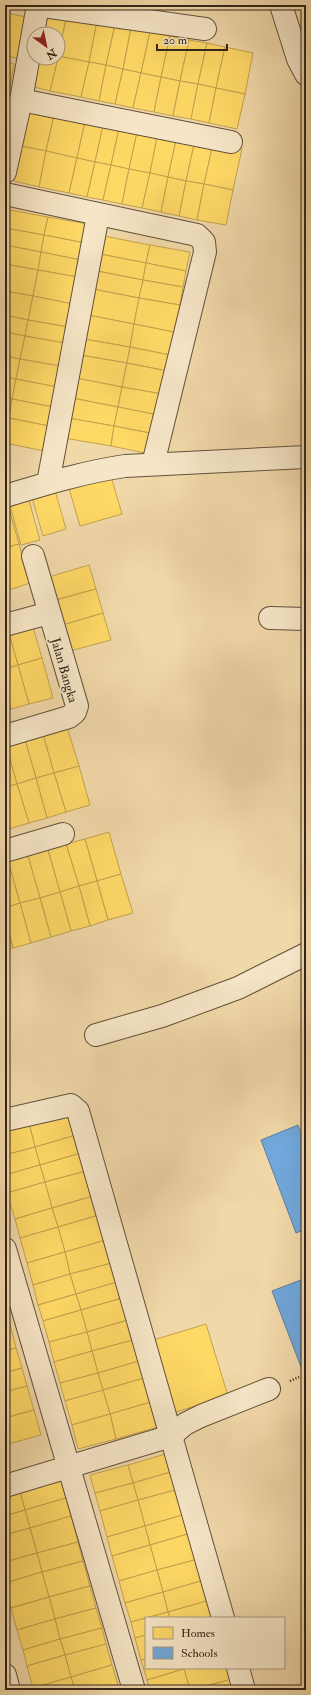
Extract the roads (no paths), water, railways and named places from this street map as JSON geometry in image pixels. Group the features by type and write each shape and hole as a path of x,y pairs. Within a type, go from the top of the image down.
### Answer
{"street":[{"path":"5,172 21,100 37,5 205,30"},
{"path":"280,5 298,59 306,74"},
{"path":"21,100 231,142"},
{"path":"5,194 197,235 204,242 205,252 152,464"},
{"path":"48,483 98,215"},
{"path":"5,496 97,470 152,464 306,457"},
{"name":"Jalan Bangka","path":"5,736 69,717 75,712 76,706 48,613 33,556"},
{"path":"5,625 48,613"},
{"path":"270,618 306,619"},
{"path":"5,851 63,834"},
{"path":"96,1035 162,1016 238,988 306,954"},
{"path":"5,1120 71,1105 78,1111 223,1617"},
{"path":"5,1249 134,1690"},
{"path":"5,1486 171,1436 184,1424 269,1389"},
{"path":"238,1669 244,1690"},
{"path":"5,1675 9,1690"}]}
